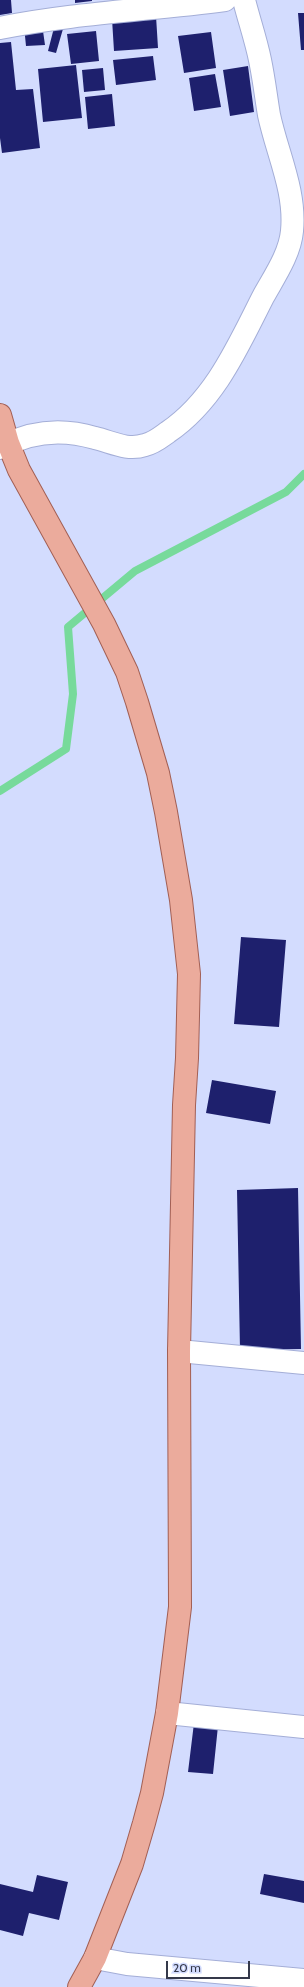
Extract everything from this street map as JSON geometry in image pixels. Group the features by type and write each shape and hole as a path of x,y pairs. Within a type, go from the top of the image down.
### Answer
{"main road":[{"path":"0,415 4,446 76,572 104,624 127,672 149,739 158,773 181,900 187,948 189,1011 184,1105 179,1351 180,1607 167,1713 152,1793 132,1864 95,1958 79,1987"}],"street":[{"path":"0,28 111,11 160,9 225,0"},
{"path":"4,446 26,435 47,432 68,432 94,437 115,445 132,448 146,445 176,427 193,412 221,376 232,358 285,254 292,232 292,213 286,173 270,116 260,61 244,0"},
{"path":"179,1351 304,1363"},
{"path":"167,1713 304,1727"},
{"path":"95,1958 127,1964 304,1980"}],"building":[{"path":"0,0 11,0 12,13 0,15"},
{"path":"75,0 92,0 92,1 75,3"},
{"path":"298,13 304,13 304,50 301,50"},
{"path":"156,16 158,48 114,51 112,19"},
{"path":"56,20 65,22 56,53 48,51"},
{"path":"42,24 45,45 26,46 24,26"},
{"path":"96,31 99,61 71,64 67,34"},
{"path":"211,32 216,68 184,73 178,36"},
{"path":"11,42 16,90 33,89 40,148 2,153 0,138 0,43"},
{"path":"153,56 156,80 116,85 113,60"},
{"path":"76,65 82,118 43,122 38,69"},
{"path":"248,66 254,112 230,116 223,70"},
{"path":"103,68 105,90 84,92 82,70"},
{"path":"215,74 221,107 194,111 189,78"},
{"path":"112,94 115,126 88,129 85,97"},
{"path":"241,937 286,940 279,1027 234,1024"},
{"path":"212,1080 276,1091 270,1124 206,1113"},
{"path":"298,1188 301,1349 240,1350 237,1190"},
{"path":"194,1723 218,1726 213,1774 188,1772"},
{"path":"264,1874 304,1881 304,1903 260,1894"},
{"path":"37,1875 68,1882 59,1920 29,1913 23,1936 0,1930 0,1884 33,1892"}],"waterway":[{"path":"0,791 66,749 73,694 68,627 135,571 286,492 304,474"}]}
